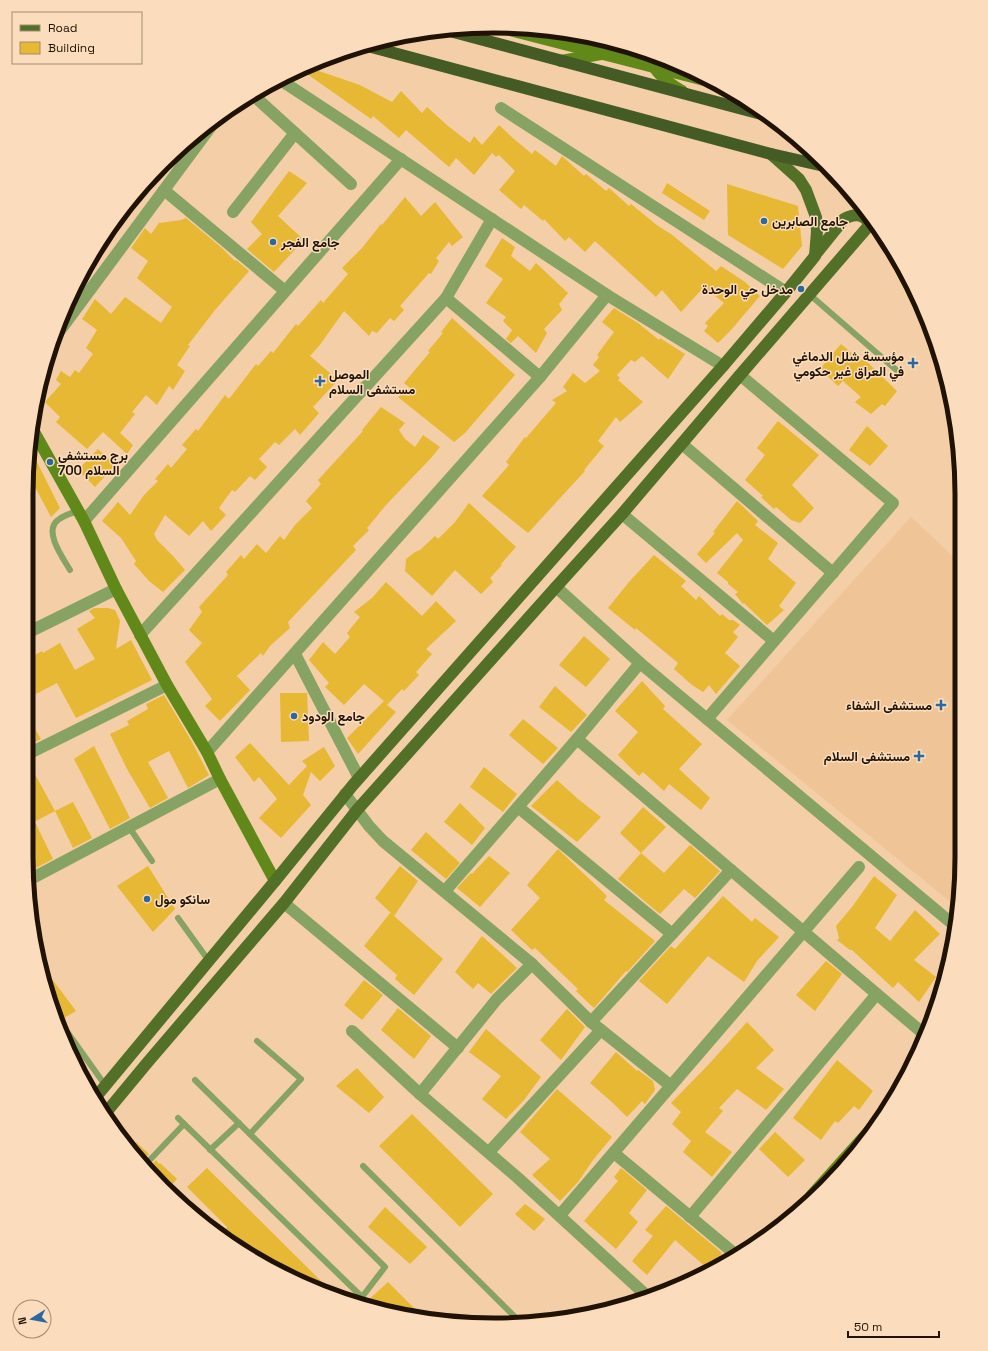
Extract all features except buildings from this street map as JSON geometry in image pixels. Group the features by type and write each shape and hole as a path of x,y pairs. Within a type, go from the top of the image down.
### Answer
{"highway":[{"path":"462,34 750,111"},
{"path":"389,46 771,154 816,164"}],"main road":[{"path":"771,154 799,179 809,196 816,217 817,231 815,256"},
{"path":"98,1093 275,881 345,794 723,366 786,292 844,219 851,215 858,214 862,217"},
{"path":"109,1109 284,903 357,810 622,514 868,225"}],"street":[{"path":"525,34 601,54 661,66 675,71"},
{"path":"561,61 601,54 610,48"},
{"path":"661,66 662,78 686,94"},
{"path":"286,83 607,295 723,366"},
{"path":"257,99 351,184"},
{"path":"501,108 786,292"},
{"path":"233,212 295,133"},
{"path":"67,322 205,135"},
{"path":"81,516 285,291 401,159"},
{"path":"164,190 285,291"},
{"path":"140,635 446,298 492,219"},
{"path":"207,752 540,377 607,295"},
{"path":"446,298 540,377"},
{"path":"707,719 893,503 740,375"},
{"path":"36,441 81,516 140,635 167,685 207,752 275,881"},
{"path":"682,444 833,573"},
{"path":"622,514 774,641"},
{"path":"556,587 640,663 950,922"},
{"path":"33,630 116,589"},
{"path":"295,654 359,778"},
{"path":"444,891 577,739 640,663"},
{"path":"33,752 167,685"},
{"path":"577,739 921,1031"},
{"path":"34,878 220,779"},
{"path":"345,794 369,826 383,841 532,964 596,1026 671,1086"},
{"path":"518,807 672,934"},
{"path":"560,1215 859,867"},
{"path":"489,1152 672,934 731,870"},
{"path":"284,903 458,1048"},
{"path":"420,1094 497,999 532,964"},
{"path":"690,1217 876,995"},
{"path":"352,1031 420,1094 489,1152 560,1215 644,1293"},
{"path":"614,1153 732,1251"}],"lane":[{"path":"809,294 902,374"},
{"path":"70,570 52,536 52,528 57,520 81,516"},
{"path":"129,827 152,861"},
{"path":"178,918 209,961"},
{"path":"69,1036 105,1085"},
{"path":"250,1134 301,1079 257,1041"},
{"path":"178,1118 362,1297 385,1266 195,1080"},
{"path":"210,1150 239,1123"},
{"path":"148,1162 184,1124"},
{"path":"363,1166 515,1317"}],"shaded area":[{"path":"911,517 955,558 955,857 952,903 727,720"}],"place":[{"name":"جامع الصابرين","path":"764,221"},
{"name":"جامع الفجر","path":"273,242"},
{"name":"مدخل حي الوحدة","path":"801,289"},
{"name":"مؤسسة شلل الدماغي في العراق غير حكومي","path":"913,363"},
{"name":"الموصل مستشفى السلام","path":"320,381"},
{"name":"برج مستشفى السلام 700","path":"50,462"},
{"name":"مستشفى الشفاء","path":"941,705"},
{"name":"جامع الودود","path":"294,716"},
{"name":"مستشفى السلام","path":"919,756"},
{"name":"سانكو مول","path":"147,899"}]}
